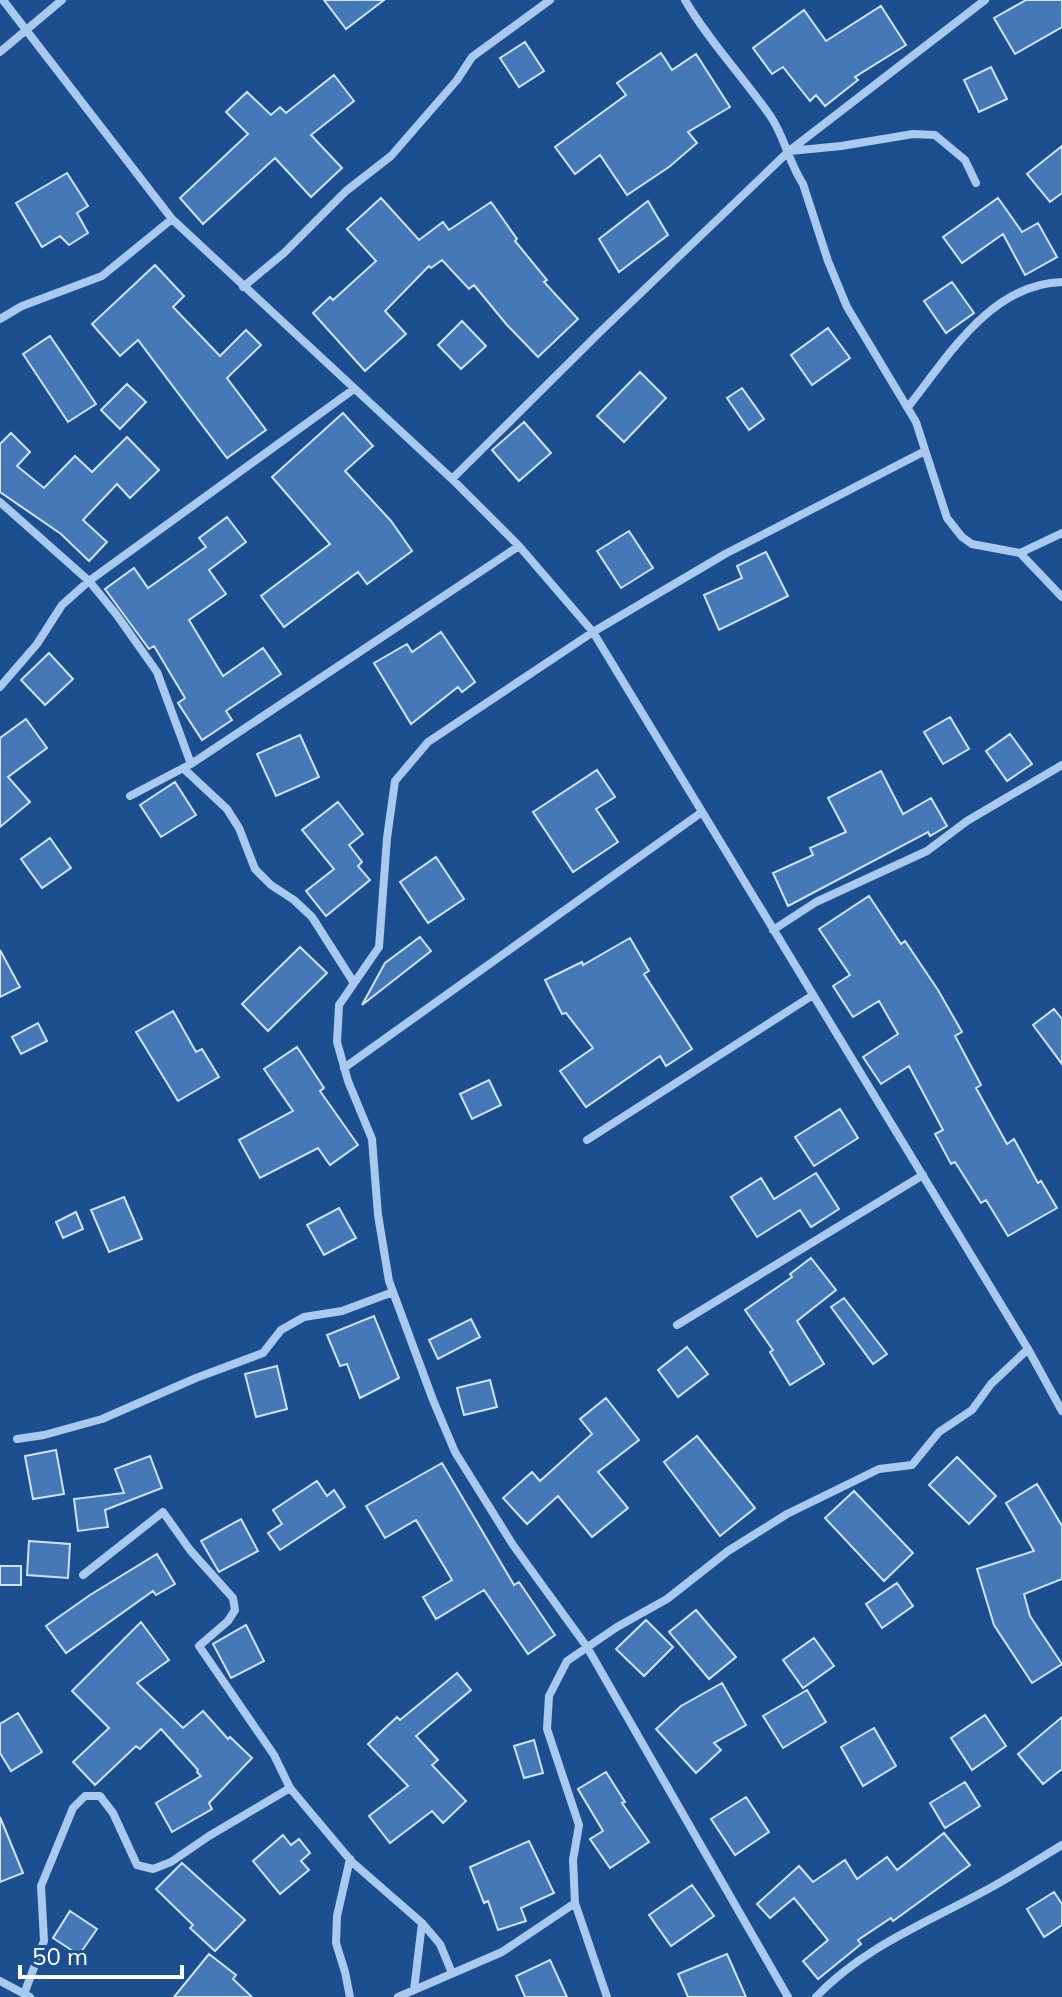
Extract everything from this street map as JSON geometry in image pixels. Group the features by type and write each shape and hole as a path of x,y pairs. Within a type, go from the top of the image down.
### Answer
{"street":[{"path":"3,0 172,219 452,479 519,546 593,632 1028,1349 1062,1411"},
{"path":"0,52 62,0"},
{"path":"243,287 308,231 346,191 391,156 457,80 472,57 550,0"},
{"path":"685,0 773,120 789,151 847,307 908,407 947,518 972,544 1020,553 1062,597"},
{"path":"452,479 789,151 985,0"},
{"path":"789,151 913,134 935,135 965,160 976,183"},
{"path":"0,319 22,306 102,276 172,219"},
{"path":"908,407 963,336 989,312 1009,296 1030,287 1062,282"},
{"path":"0,687 37,644 62,605 89,581 354,389"},
{"path":"788,1997 587,1647 513,1545 455,1452 389,1281 378,1215 372,1139 337,1042 339,1005 379,947 387,838 395,781 428,742 593,632 725,554 925,451"},
{"path":"0,502 89,581 116,614 157,672 187,766 227,809 239,828 255,869 312,917 354,983"},
{"path":"1020,553 1062,533"},
{"path":"130,796 187,766 519,546"},
{"path":"773,930 816,902 927,851 967,821 1062,765"},
{"path":"344,1068 702,812"},
{"path":"587,1140 813,995"},
{"path":"677,1325 923,1175"},
{"path":"17,1439 102,1419 263,1353 281,1330 304,1317 342,1311 393,1292"},
{"path":"607,1997 575,1903 573,1860 579,1825 547,1729 549,1696 567,1661 667,1599 728,1551 787,1514 879,1469 912,1465 939,1432 972,1410 991,1384 1028,1349"},
{"path":"83,1575 163,1512 190,1550 233,1598 235,1610 228,1621 199,1646 274,1755 290,1788 350,1859 391,1899 422,1923 440,1944 452,1973"},
{"path":"0,1981 27,1995 44,1941 41,1886 73,1808 85,1796 100,1796 113,1813 137,1865 153,1869 171,1862 290,1788"},
{"path":"816,1997 839,1976 894,1938 1062,1845"},
{"path":"350,1859 337,1916 336,1943 350,1997"},
{"path":"398,1997 502,1952 575,1903"},
{"path":"414,1990 422,1923"}],"building":[{"path":"324,0 384,0 346,29"},
{"path":"1026,0 1062,0 1062,27 1015,54 994,18"},
{"path":"881,6 906,45 855,77 858,80 825,106 816,95 810,101 783,67 772,74 753,48 804,10 826,41"},
{"path":"525,42 544,71 519,87 500,58"},
{"path":"661,53 672,70 696,54 730,107 688,132 697,143 669,167 627,195 600,155 575,174 555,147 626,95 617,83"},
{"path":"991,67 1007,99 979,112 964,80"},
{"path":"334,75 354,101 311,135 342,168 311,197 275,158 203,224 180,198 248,134 226,112 247,92 271,115 280,107 286,113"},
{"path":"1062,146 1062,193 1050,202 1027,174"},
{"path":"67,173 88,206 77,213 88,233 69,245 60,236 42,247 16,203"},
{"path":"381,198 419,240 443,222 449,230 491,202 517,239 515,241 547,280 544,282 578,319 538,357 474,285 469,289 442,260 431,268 429,266 385,311 406,334 365,371 313,313 330,297 333,300 376,261 347,229"},
{"path":"998,198 1022,232 1038,223 1057,257 1025,275 1003,234 962,263 943,237"},
{"path":"648,201 668,235 619,272 599,239"},
{"path":"155,265 184,296 173,307 220,356 246,330 261,345 227,378 266,430 227,458 138,340 120,356 92,324"},
{"path":"952,282 974,313 946,333 924,301"},
{"path":"462,321 486,346 461,369 438,345"},
{"path":"828,328 850,358 812,385 791,355"},
{"path":"50,336 96,404 68,422 23,354"},
{"path":"640,372 666,398 624,442 597,416"},
{"path":"127,384 146,402 120,429 101,410"},
{"path":"742,388 764,419 749,430 727,398"},
{"path":"343,413 373,446 345,471 391,521 412,551 367,584 358,572 284,627 261,596 330,544 272,477"},
{"path":"524,422 551,453 519,481 492,450"},
{"path":"11,433 30,452 17,466 44,488 75,456 92,472 127,437 159,470 130,498 117,484 83,520 107,542 89,561 61,534 0,492 0,444"},
{"path":"227,517 246,542 209,570 226,594 189,620 223,676 263,648 281,674 226,711 232,720 202,740 178,703 185,698 154,646 149,649 105,589 134,568 148,588 206,547 199,538"},
{"path":"629,531 653,568 621,588 597,551"},
{"path":"766,552 788,596 719,630 704,595 742,578 737,566"},
{"path":"441,632 475,682 462,692 458,687 411,724 374,663 407,644 412,652"},
{"path":"49,653 73,679 45,705 21,680"},
{"path":"950,717 969,749 943,764 924,732"},
{"path":"26,719 47,748 8,777 30,802 0,827 0,738"},
{"path":"1010,734 1032,764 1007,781 986,751"},
{"path":"300,735 319,777 276,796 257,754"},
{"path":"597,770 615,797 596,809 618,842 573,872 533,812"},
{"path":"881,771 903,814 931,798 947,826 930,836 928,832 788,906 773,873 813,855 810,848 846,832 828,798"},
{"path":"175,782 196,815 161,837 140,805"},
{"path":"338,802 363,834 349,845 362,862 358,866 370,880 326,916 306,891 334,869 302,830"},
{"path":"50,838 71,868 42,888 21,859"},
{"path":"436,857 464,899 428,923 400,882"},
{"path":"869,896 901,944 905,941 938,990 962,1032 955,1036 981,1085 976,1088 1007,1144 1014,1139 1038,1183 1041,1181 1057,1208 1008,1236 986,1200 981,1203 955,1162 951,1164 935,1134 943,1130 909,1066 881,1084 863,1057 898,1034 879,1001 853,1017 833,986 850,975 819,929"},
{"path":"420,937 431,951 362,1005 385,963"},
{"path":"630,938 649,971 644,974 692,1049 666,1066 660,1056 586,1107 560,1071 593,1048 566,1013 562,1014 545,980 582,962 583,965"},
{"path":"300,947 327,973 268,1031 242,1004"},
{"path":"0,950 20,987 0,997"},
{"path":"1054,1009 1062,1019 1062,1064 1033,1025"},
{"path":"173,1011 196,1052 202,1049 219,1077 178,1101 136,1032"},
{"path":"38,1023 47,1041 21,1054 12,1037"},
{"path":"297,1047 324,1088 320,1091 358,1145 330,1165 318,1148 260,1178 239,1140 293,1111 264,1069"},
{"path":"489,1080 501,1105 472,1119 460,1094"},
{"path":"840,1109 858,1138 814,1166 795,1137"},
{"path":"816,1173 839,1209 811,1227 800,1210 757,1237 731,1197 761,1178 774,1199"},
{"path":"124,1197 142,1239 109,1252 91,1210"},
{"path":"339,1208 356,1238 324,1255 307,1225"},
{"path":"76,1212 83,1229 63,1238 56,1222"},
{"path":"811,1258 836,1290 797,1321 824,1364 790,1385 770,1352 773,1350 745,1310 792,1277 790,1274"},
{"path":"844,1298 887,1354 873,1364 831,1307"},
{"path":"374,1316 399,1378 360,1398 347,1364 340,1366 327,1335"},
{"path":"471,1319 480,1337 438,1359 429,1340"},
{"path":"687,1347 708,1374 678,1397 658,1370"},
{"path":"277,1366 287,1409 256,1417 245,1374"},
{"path":"490,1380 497,1407 464,1415 457,1388"},
{"path":"606,1398 639,1440 598,1472 628,1508 592,1537 558,1496 527,1524 503,1498 532,1472 540,1481 592,1434 580,1419"},
{"path":"697,1436 755,1508 720,1536 664,1462"},
{"path":"56,1450 64,1494 33,1499 25,1456"},
{"path":"150,1456 162,1488 105,1510 108,1527 78,1531 74,1499 124,1493 115,1469"},
{"path":"957,1457 996,1496 969,1524 929,1485"},
{"path":"442,1463 514,1585 519,1582 555,1635 528,1654 484,1590 436,1619 423,1597 452,1580 416,1520 385,1538 366,1506"},
{"path":"317,1481 327,1496 334,1490 345,1507 280,1550 268,1533 282,1524 273,1510"},
{"path":"1037,1484 1062,1526 1062,1579 1024,1594 1030,1616 1062,1664 1032,1683 994,1625 977,1569 1034,1551 1006,1503"},
{"path":"854,1491 913,1553 884,1581 825,1518"},
{"path":"241,1519 258,1551 219,1572 201,1541"},
{"path":"29,1541 70,1544 68,1578 27,1575"},
{"path":"157,1554 175,1584 156,1595 153,1591 66,1653 46,1626"},
{"path":"0,1566 21,1566 21,1585 0,1585"},
{"path":"897,1583 913,1606 882,1628 866,1604"},
{"path":"696,1610 736,1657 709,1679 669,1632"},
{"path":"646,1620 673,1647 644,1676 616,1649"},
{"path":"141,1622 169,1660 137,1683 183,1728 203,1711 228,1739 230,1737 252,1758 209,1803 212,1809 172,1832 156,1803 201,1776 161,1729 140,1749 136,1746 95,1785 73,1762 109,1728 72,1691"},
{"path":"246,1625 264,1661 231,1678 213,1644"},
{"path":"814,1638 834,1666 803,1688 783,1660"},
{"path":"457,1673 471,1690 416,1736 438,1760 432,1765 466,1801 443,1823 432,1811 390,1843 369,1816 408,1786 368,1744 397,1717 400,1720"},
{"path":"722,1683 746,1725 714,1743 721,1750 696,1773 656,1729 681,1706"},
{"path":"807,1690 826,1722 783,1748 763,1716"},
{"path":"18,1713 42,1752 11,1771 0,1753 0,1724"},
{"path":"985,1715 1006,1746 972,1770 951,1738"},
{"path":"1062,1717 1062,1769 1043,1784 1018,1754"},
{"path":"874,1728 896,1766 863,1786 841,1747"},
{"path":"534,1740 543,1773 524,1778 514,1746"},
{"path":"606,1772 625,1802 622,1803 649,1842 610,1868 590,1839 603,1831 578,1789"},
{"path":"965,1782 980,1806 945,1828 930,1803"},
{"path":"746,1797 769,1832 735,1855 711,1819"},
{"path":"0,1817 23,1873 0,1882"},
{"path":"944,1833 970,1865 893,1921 891,1918 858,1940 861,1944 818,1979 803,1961 828,1940 794,1898 770,1918 757,1904 799,1866 813,1882 845,1860 857,1879 887,1857 897,1870"},
{"path":"283,1835 291,1845 299,1839 310,1853 301,1861 309,1870 280,1894 253,1861"},
{"path":"529,1841 554,1893 521,1908 526,1921 498,1930 488,1901 484,1903 470,1867"},
{"path":"182,1863 245,1920 215,1951 156,1889"},
{"path":"692,1885 714,1916 671,1946 649,1915"},
{"path":"1054,1892 1062,1904 1062,1925 1044,1937 1027,1909"},
{"path":"70,1911 97,1929 79,1955 53,1938"},
{"path":"209,1954 236,1975 233,1979 252,1997 174,1997"},
{"path":"727,1954 746,1997 688,1997 678,1974"},
{"path":"550,1960 567,1997 525,1997 516,1976"}]}
